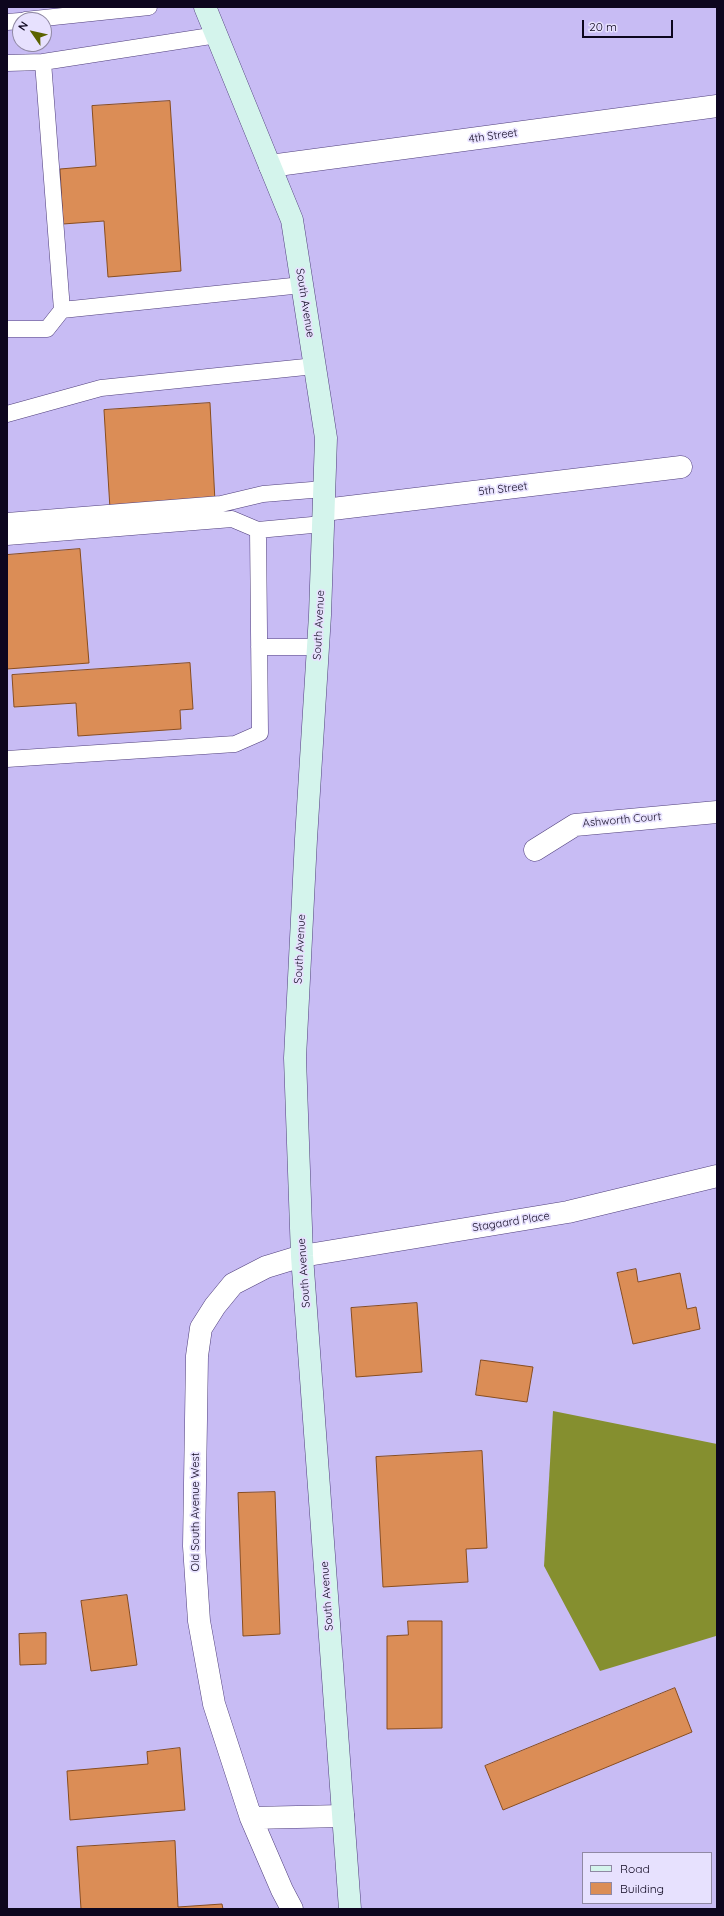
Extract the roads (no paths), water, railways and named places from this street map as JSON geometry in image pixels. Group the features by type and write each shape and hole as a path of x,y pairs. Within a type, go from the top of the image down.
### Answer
{"main road":[{"name":"South Avenue","path":"205,7 292,220 326,438 318,647 306,838 295,1058 302,1256 350,1909"}],"street":[{"name":"4th Street","path":"270,166 717,106"},
{"name":"5th Street","path":"324,517 681,468"},
{"name":"Ashworth Court","path":"535,850 575,825 717,812"},
{"name":"Stagaard Place","path":"302,1256 568,1212 717,1176"},
{"name":"Old South Avenue West","path":"292,1909 282,1890 251,1818 214,1704 199,1621 194,1546 197,1356 201,1328 215,1306 233,1284 266,1267 302,1256"},
{"path":"251,1818 343,1816"}],"lane":[{"path":"52,17 149,7"},
{"path":"7,63 43,62 217,35"},
{"path":"7,329 47,329 62,310 43,62"},
{"path":"62,310 302,285"},
{"path":"7,414 101,388 315,366"},
{"path":"7,521 222,504 263,494 324,489"},
{"path":"7,537 232,519 258,530 324,517"},
{"path":"7,758 228,745 235,744 260,733 258,530"},
{"path":"259,647 318,647"}]}
